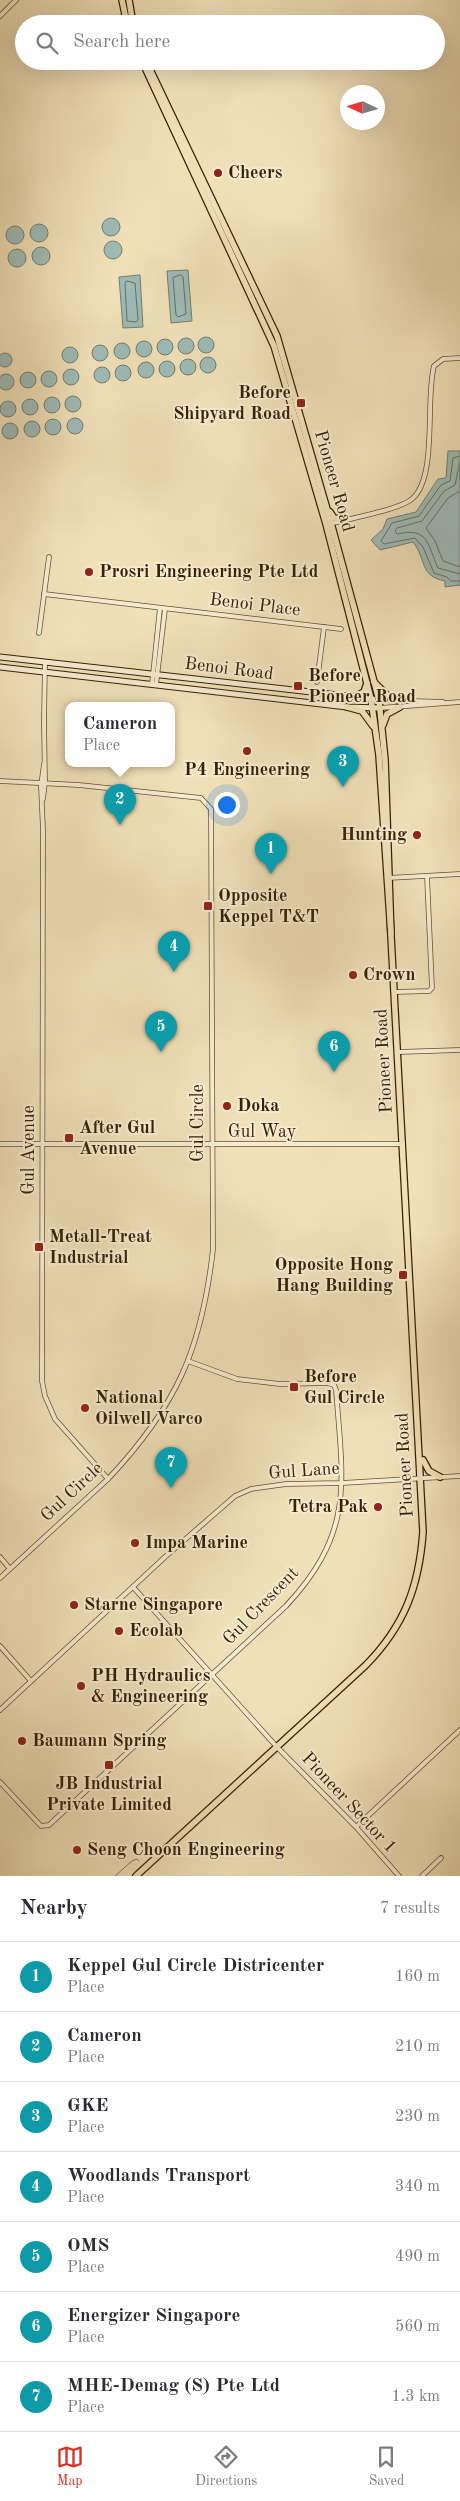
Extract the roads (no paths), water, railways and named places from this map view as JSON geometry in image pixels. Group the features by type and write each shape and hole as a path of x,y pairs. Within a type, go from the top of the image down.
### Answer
{"main road":[{"path":"122,0 125,15"},
{"path":"129,0 132,15"},
{"name":"Pioneer Road","path":"136,1876 278,1748 376,1654 406,1612 416,1586 423,1532 422,1478 404,1144 395,992 389,927 382,730 379,700 329,524 274,346 146,70"},
{"name":"Pioneer Road","path":"150,70 277,336 327,508 329,524 335,536 335,548"},
{"path":"327,508 334,518 345,520"},
{"path":"335,536 337,529 345,520"},
{"name":"Pioneer Road","path":"338,559 368,678 379,755 388,878"},
{"name":"Benoi Road","path":"0,657 379,700"},
{"name":"Benoi Road","path":"0,667 347,707 380,708"},
{"path":"352,698 364,692 368,678"},
{"path":"374,682 389,697 400,704 387,714 382,730"},
{"path":"347,707 365,713 375,730"},
{"path":"420,1451 426,1468 440,1477"}],"street":[{"path":"0,16 16,0"},
{"path":"329,524 399,505 412,499 420,490 426,471 434,366 442,358 460,358"},
{"path":"39,633 48,557"},
{"name":"Benoi Place","path":"44,594 341,629"},
{"path":"154,684 163,608"},
{"path":"317,682 324,627"},
{"name":"Gul Avenue","path":"46,662 44,672 43,782 42,1374 45,1396 55,1419 108,1479"},
{"name":"Benoi Road","path":"379,700 400,704"},
{"name":"Benoi Road","path":"380,708 400,704 458,702"},
{"name":"Gul Circle","path":"0,781 43,782 201,798 212,809 213,1250 210,1278 198,1335 177,1387 157,1420 141,1442 108,1479 0,1578"},
{"path":"388,878 460,874"},
{"path":"395,992 429,991 432,987 427,876"},
{"path":"398,1052 460,1050"},
{"name":"Gul Way","path":"0,1144 212,1146 404,1144"},
{"name":"Gul Crescent","path":"0,1782 41,1826 48,1826 286,1606 314,1571 334,1531 342,1483 336,1390 334,1385 328,1383 280,1384 237,1379 188,1362"},
{"name":"Gul Lane","path":"0,1710 235,1496 251,1489 286,1484 342,1483 460,1476"},
{"path":"0,1557 10,1569"},
{"path":"133,1587 278,1748"},
{"path":"0,1646 31,1681"},
{"path":"356,1827 460,1730"},
{"name":"Pioneer Sector 1","path":"278,1748 356,1827 399,1876"},
{"path":"422,1876 441,1858"}],"water":[{"path":"111,218 117,221 120,227 117,233 111,236 105,233 102,227 105,221"},
{"path":"39,224 45,227 48,233 45,239 39,242 33,239 30,233 33,227"},
{"path":"15,226 21,229 24,235 21,241 15,244 9,241 6,235 9,229"},
{"path":"113,241 119,244 122,250 119,256 113,259 107,256 104,250 107,244"},
{"path":"41,247 47,250 50,256 47,262 41,265 35,262 32,256 35,250"},
{"path":"17,249 23,252 26,258 23,264 17,267 11,264 8,258 11,252"},
{"path":"188,270 192,321 171,323 167,271"},
{"path":"140,275 143,327 123,328 119,277"},
{"path":"206,337 212,339 214,345 212,351 206,353 200,351 198,345 200,339"},
{"path":"186,338 192,340 194,346 192,352 186,354 180,352 178,346 180,340"},
{"path":"165,339 171,341 173,347 171,353 165,355 159,353 157,347 159,341"},
{"path":"144,341 150,343 152,349 150,355 144,357 138,355 136,349 138,343"},
{"path":"122,343 128,345 130,351 128,357 122,359 116,357 114,351 116,345"},
{"path":"100,345 106,347 108,353 106,359 100,361 94,359 92,353 94,347"},
{"path":"70,347 76,349 78,355 76,361 70,363 64,361 62,355 64,349"},
{"path":"2,353 8,353 12,357 12,363 8,367 2,367 -1,364 -1,356"},
{"path":"208,357 214,359 216,365 214,371 208,373 202,371 200,365 202,359"},
{"path":"188,359 194,361 196,367 194,373 188,375 182,373 180,367 182,361"},
{"path":"167,361 173,363 175,369 173,375 167,377 161,375 159,369 161,363"},
{"path":"146,362 152,364 154,370 152,376 146,378 140,376 138,370 140,364"},
{"path":"123,365 129,367 131,373 129,379 123,381 117,379 115,373 117,367"},
{"path":"102,367 108,369 110,375 108,381 102,383 96,381 94,375 96,369"},
{"path":"71,369 77,371 79,377 77,383 71,385 65,383 63,377 65,371"},
{"path":"49,371 55,373 57,379 55,385 49,387 43,385 41,379 43,373"},
{"path":"28,372 34,374 36,380 34,386 28,388 22,386 20,380 22,374"},
{"path":"3,375 9,375 13,379 13,385 9,389 3,389 -1,385 -1,379"},
{"path":"73,396 79,398 81,404 79,410 73,412 67,410 65,404 67,398"},
{"path":"52,397 58,399 60,405 58,411 52,413 46,411 44,405 46,399"},
{"path":"30,399 36,401 38,407 36,413 30,415 24,413 22,407 24,401"},
{"path":"8,401 14,403 16,409 14,415 8,417 2,415 0,409 2,403"},
{"path":"75,418 81,420 83,426 81,432 75,434 69,432 67,426 69,420"},
{"path":"53,419 59,421 61,427 59,433 53,435 47,433 45,427 47,421"},
{"path":"32,421 38,423 40,429 38,435 32,437 26,435 24,429 26,423"},
{"path":"10,423 16,425 18,431 16,437 10,439 4,437 2,431 4,425"},
{"path":"448,451 460,451 460,585 445,587 445,581 437,579 427,571 413,542 380,550 371,540 383,529 387,519 416,512 438,479 446,478"}],"waterway":[{"path":"115,1876 132,1861 137,1859 139,1861"}],"place":[{"name":"Cheers","path":"218,173"},
{"name":"Before Shipyard Road","path":"301,403"},
{"name":"Prosri Engineering Pte Ltd","path":"89,572"},
{"name":"Before Pioneer Road","path":"298,686"},
{"name":"P4 Engineering","path":"247,751"},
{"name":"GKE","path":"343,787"},
{"name":"Cameron","path":"120,825"},
{"name":"Hunting","path":"417,835"},
{"name":"Keppel Gul Circle Districenter","path":"271,874"},
{"name":"Opposite Keppel T&T","path":"208,906"},
{"name":"Woodlands Transport","path":"174,972"},
{"name":"Crown","path":"353,975"},
{"name":"OMS","path":"161,1052"},
{"name":"Energizer Singapore","path":"334,1072"},
{"name":"Doka","path":"227,1106"},
{"name":"After Gul Avenue","path":"69,1138"},
{"name":"Metall-Treat Industrial","path":"39,1247"},
{"name":"Opposite Hong Hang Building","path":"403,1275"},
{"name":"Before Gul Circle","path":"294,1387"},
{"name":"National Oilwell Varco","path":"85,1408"},
{"name":"MHE-Demag (S) Pte Ltd","path":"171,1488"},
{"name":"Tetra Pak","path":"378,1507"},
{"name":"Impa Marine","path":"135,1543"},
{"name":"Starne Singapore","path":"74,1605"},
{"name":"Ecolab","path":"119,1631"},
{"name":"PH Hydraulics & Engineering","path":"81,1686"},
{"name":"Baumann Spring","path":"22,1741"},
{"name":"JB Industrial Private Limited","path":"109,1765"},
{"name":"Seng Choon Engineering","path":"77,1850"}]}
